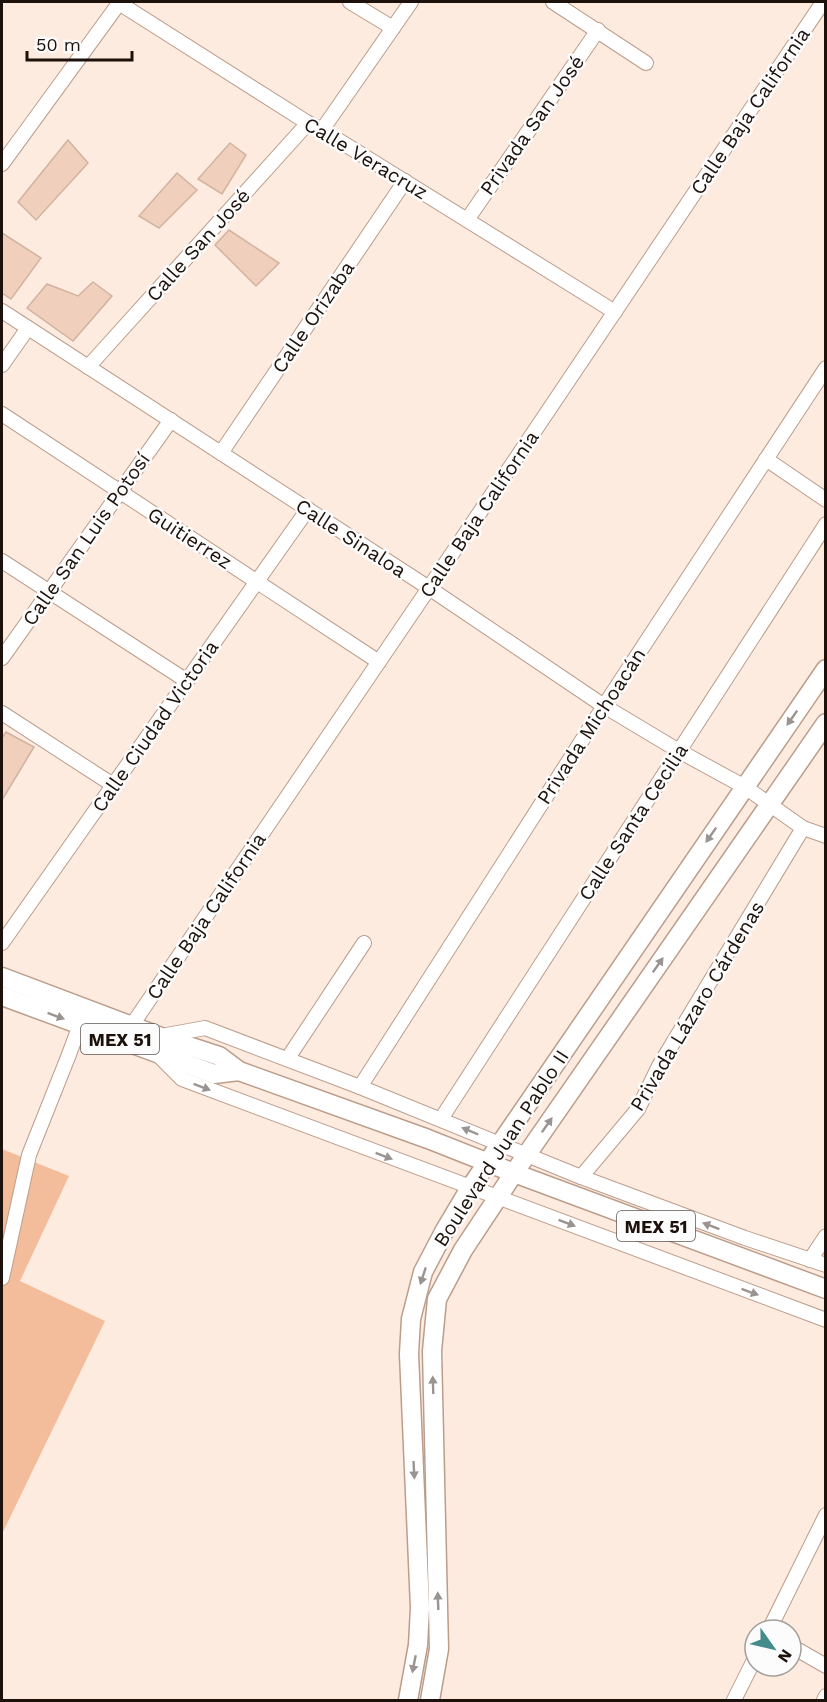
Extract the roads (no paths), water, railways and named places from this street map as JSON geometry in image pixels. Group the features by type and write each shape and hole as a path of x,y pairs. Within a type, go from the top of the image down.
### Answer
{"main road":[{"name":"Boulevard Juan Pablo II","path":"408,1701 418,1645 420,1608 409,1354 411,1319 423,1272 470,1188 500,1143 825,669"},
{"name":"Boulevard Juan Pablo II","path":"430,1701 440,1649 432,1351 437,1299 463,1250 514,1173 825,723"},
{"name":"MEX 51","path":"2,977 132,1025 158,1045 214,1074 239,1071 825,1289"},
{"name":"MEX 51","path":"2,996 80,1025 158,1045"}],"street":[{"path":"2,164 120,2"},
{"name":"Calle Veracruz","path":"120,2 308,123 615,312"},
{"path":"350,2 393,28"},
{"path":"322,130 411,2"},
{"path":"553,2 646,63"},
{"name":"Calle Baja California","path":"132,1025 823,2"},
{"name":"Privada San José","path":"467,220 598,30"},
{"name":"Calle San José","path":"88,367 308,123"},
{"name":"Calle Orizaba","path":"221,453 405,181"},
{"name":"Calle Sinaloa","path":"2,311 429,588 604,706 745,787 803,828 825,836"},
{"path":"2,365 28,328"},
{"name":"Privada Michoacán","path":"360,1087 604,706 825,368"},
{"name":"Guitierrez","path":"2,414 379,662"},
{"name":"Calle San Luis Potosí","path":"2,658 171,420"},
{"path":"766,459 825,500"},
{"name":"Calle Ciudad Victoria","path":"2,943 308,509"},
{"name":"Calle Santa Cecilia","path":"441,1119 825,524"},
{"path":"2,561 187,681"},
{"path":"2,713 113,785"},
{"name":"Privada Lázaro Cárdenas","path":"581,1177 638,1109 659,1066 803,828"},
{"path":"288,1058 364,943"},
{"path":"2,1278 29,1155 80,1025"},
{"path":"825,1265 581,1177 288,1058 205,1028 158,1045 182,1080 825,1320"},
{"path":"810,1260 825,1236"},
{"path":"775,1618 825,1515"},
{"path":"803,1653 825,1666"},
{"path":"734,1701 745,1678"},
{"path":"824,1701 825,1696"}]}
